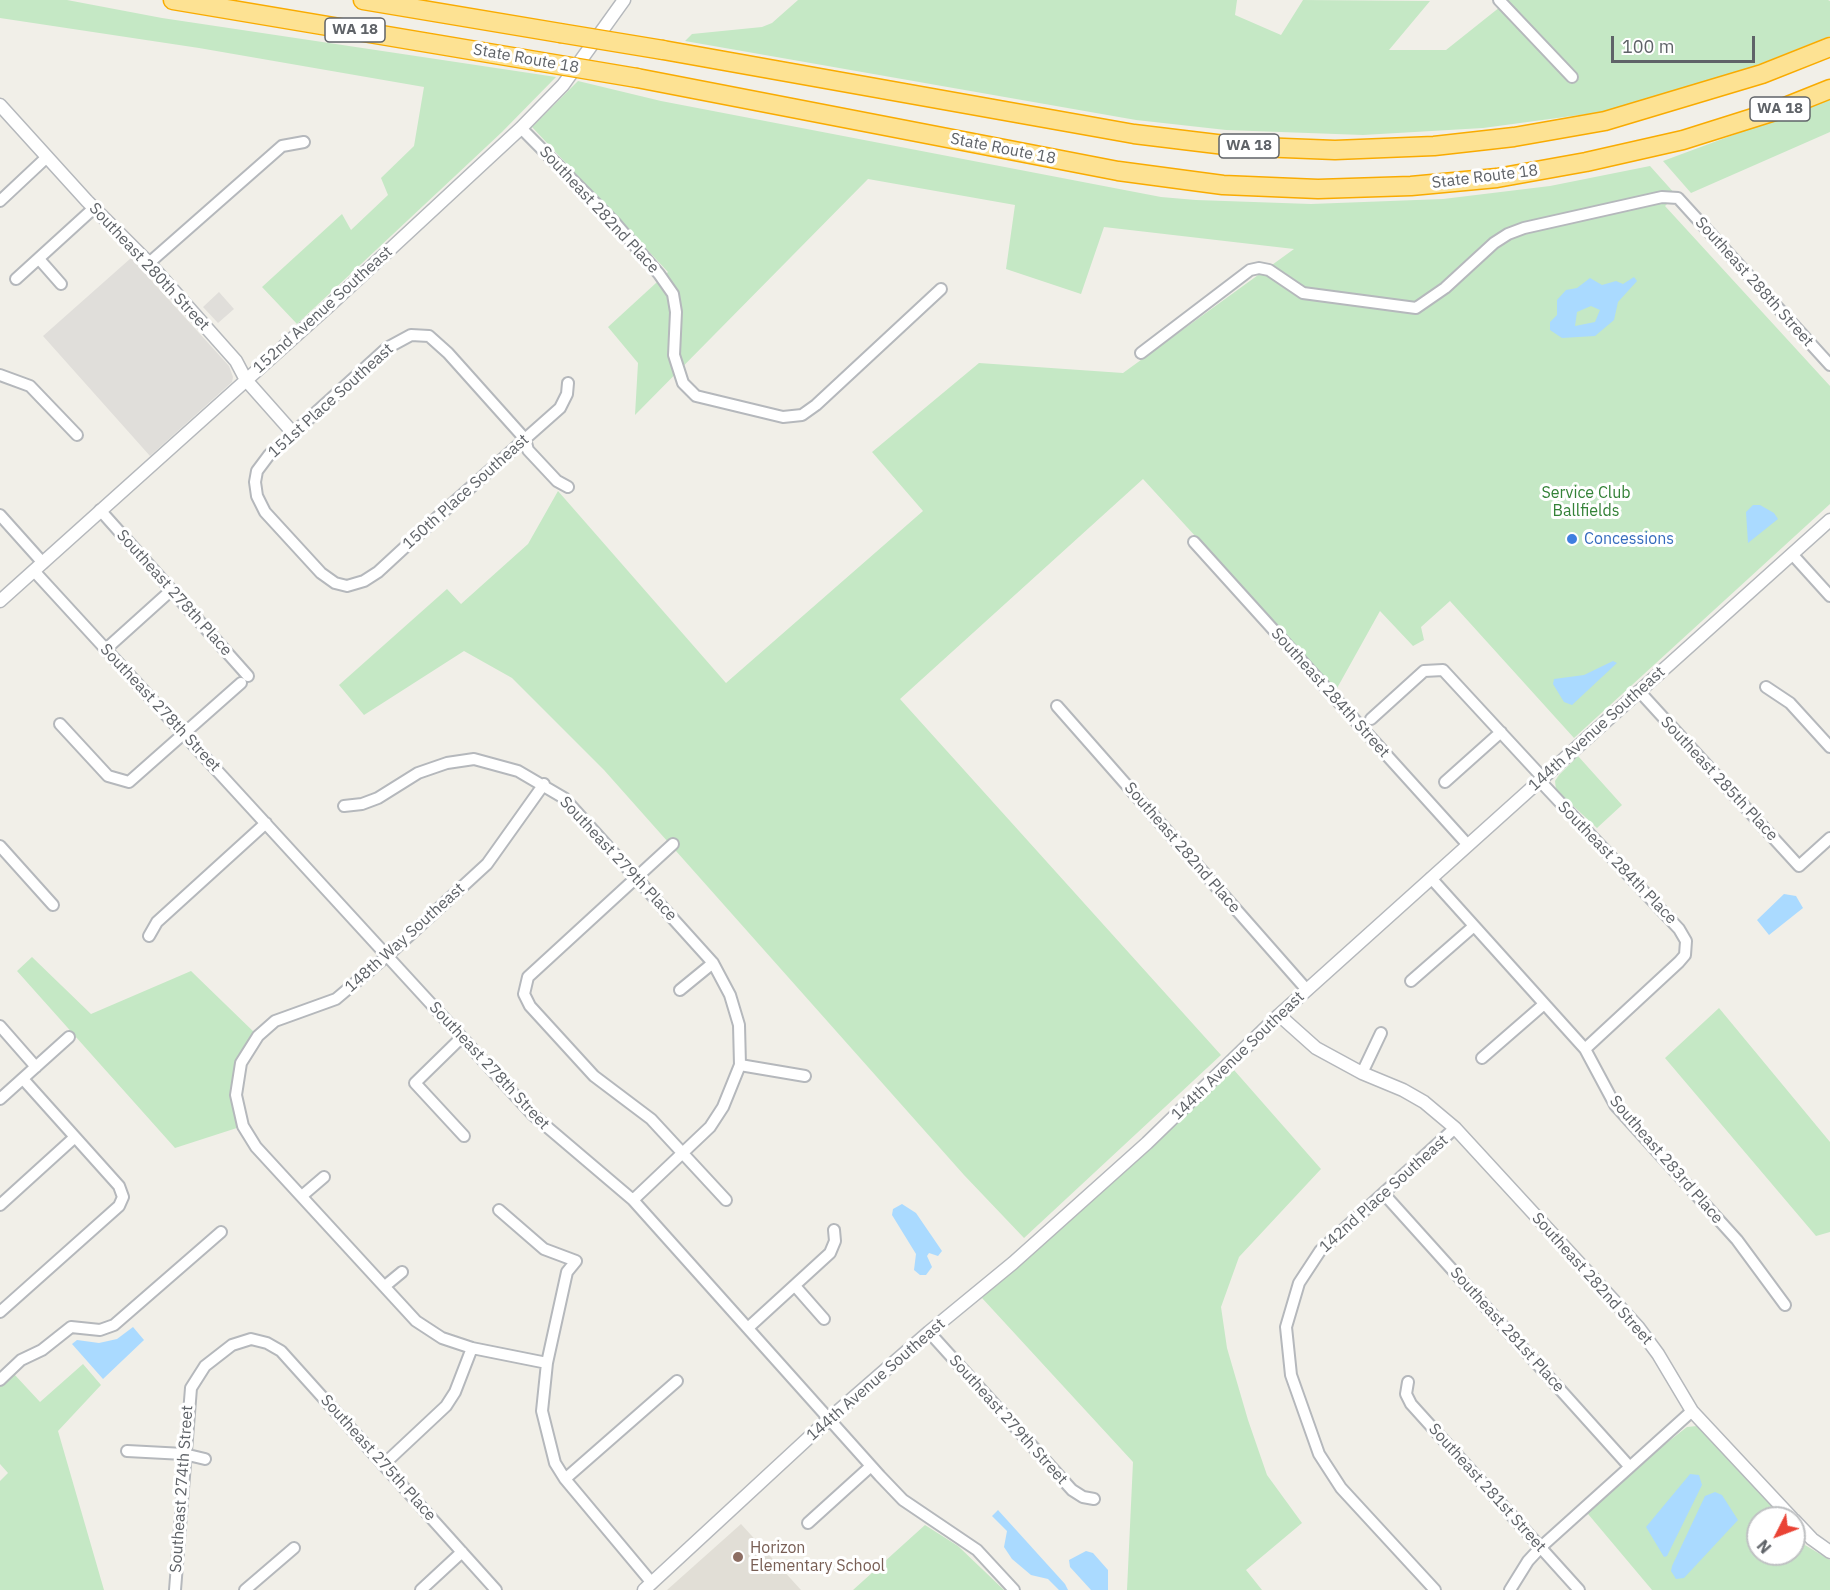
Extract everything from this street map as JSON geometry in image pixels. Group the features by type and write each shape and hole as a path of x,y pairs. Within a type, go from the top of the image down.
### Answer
{"highway":[{"name":"State Route 18","path":"173,0 637,78 1118,171 1223,185 1318,189 1411,186 1497,178 1586,162 1695,136 1774,111 1830,88"},
{"name":"State Route 18","path":"363,0 663,50 1134,134 1233,146 1335,150 1434,146 1514,137 1605,122 1752,77 1830,47"}],"street":[{"name":"152nd Avenue Southeast","path":"0,601 521,128 562,85 624,0"},
{"path":"1499,0 1572,77"},
{"name":"Southeast 280th Street","path":"0,105 94,208 149,263 236,362 246,380 293,433"},
{"name":"Southeast 282nd Place","path":"521,128 616,224 659,274 672,294 675,312 674,355 678,373 690,392 783,417 802,415 816,405 941,289"},
{"path":"149,263 282,146 304,142"},
{"path":"0,201 47,157"},
{"name":"Southeast 288th Street","path":"1141,353 1250,270 1259,268 1269,270 1303,293 1416,308 1445,288 1494,243 1508,234 1662,197 1678,198 1830,365"},
{"path":"16,279 94,208"},
{"path":"39,259 61,284"},
{"name":"151st Place Southeast","path":"347,586 335,583 321,573 298,549 266,512 257,496 255,482 257,471 269,455 387,348 404,337 429,336 448,353 525,439"},
{"path":"0,375 30,386 77,435"},
{"name":"150th Place Southeast","path":"347,586 364,581 378,572 560,408 567,394 568,383"},
{"path":"525,439 528,450 557,481 568,487"},
{"name":"Southeast 278th Place","path":"100,510 244,680 185,735"},
{"name":"Southeast 278th Street","path":"0,515 106,649 461,1038 548,1129 586,1157 633,1200 903,1500 977,1550 1014,1590"},
{"name":"144th Avenue Southeast","path":"648,1586 928,1332 1013,1263 1148,1143 1279,1015 1830,520"},
{"name":"Southeast 284th Street","path":"1194,542 1467,844"},
{"path":"1792,554 1830,596"},
{"path":"106,649 166,595"},
{"name":"Southeast 284th Place","path":"1371,719 1424,671 1435,668 1448,673 1541,779 1682,932 1686,950 1680,962 1585,1049"},
{"path":"1766,687 1790,703 1830,747"},
{"name":"Southeast 285th Place","path":"1639,692 1798,866 1830,837"},
{"name":"Southeast 282nd Place","path":"1057,706 1307,990"},
{"path":"60,724 108,776 122,782 129,782 138,777 185,735"},
{"path":"1445,782 1501,732"},
{"name":"Southeast 279th Place","path":"344,806 362,804 378,798 418,773 447,763 474,759 518,771 544,784 564,798 713,963 730,995 739,1025 740,1065"},
{"name":"148th Way Southeast","path":"303,1195 256,1147 243,1126 236,1095 237,1075 246,1052 275,1021 336,999 387,956 488,864 544,784"},
{"path":"149,936 157,922 266,823"},
{"path":"673,844 528,976 524,994 530,1006 594,1076 631,1102 683,1152 726,1200"},
{"path":"0,846 53,905"},
{"name":"Southeast 283rd Place","path":"1431,879 1585,1049 1615,1105 1737,1240 1785,1305"},
{"path":"1411,981 1474,926"},
{"path":"680,990 713,963"},
{"path":"1482,1058 1543,1005"},
{"name":"Southeast 282nd Street","path":"1279,1015 1317,1048 1362,1073 1403,1090 1424,1102 1455,1128 1638,1327 1658,1354 1692,1411 1781,1506"},
{"path":"0,1026 36,1067"},
{"path":"1362,1073 1381,1033"},
{"path":"0,1099 69,1037"},
{"path":"461,1038 415,1083 464,1136"},
{"path":"633,1200 710,1128 723,1107 740,1065 805,1076"},
{"path":"0,1312 119,1206 123,1197 119,1186 23,1079"},
{"name":"142nd Place Southeast","path":"1435,1590 1341,1488 1319,1454 1291,1375 1286,1327 1299,1284 1320,1251 1455,1128"},
{"path":"0,1205 75,1137"},
{"path":"324,1177 303,1195 416,1321 442,1338 472,1348 548,1363"},
{"name":"Southeast 281st Place","path":"1384,1194 1629,1466"},
{"path":"499,1210 544,1249 576,1261 567,1272 548,1363 543,1420 552,1454 565,1479 648,1586"},
{"path":"749,1327 830,1253 835,1241 834,1230"},
{"path":"0,1380 21,1360 42,1350 71,1327 100,1330 114,1325 221,1232"},
{"path":"385,1286 402,1272"},
{"path":"795,1286 824,1318"},
{"name":"Southeast 279th Street","path":"928,1332 1072,1490 1083,1497 1094,1499"},
{"name":"Southeast 274th Street","path":"175,1590 190,1388 205,1366 232,1345 251,1339"},
{"name":"Southeast 275th Place","path":"251,1339 267,1343 281,1351 496,1590"},
{"path":"383,1465 446,1406 455,1392 472,1348"},
{"path":"565,1479 677,1381"},
{"name":"Southeast 281st Street","path":"1408,1382 1406,1394 1411,1404 1579,1590"},
{"path":"1510,1590 1528,1561 1541,1547 1692,1411"},
{"path":"127,1451 184,1454 205,1459"},
{"path":"808,1523 871,1466"},
{"name":"Southeast 282nd Street","path":"1806,1533 1830,1552"},
{"path":"245,1590 294,1548"},
{"path":"421,1590 462,1552"}],"shaded area":[{"path":"131,258 229,366 233,377 232,382 150,456 43,336"},
{"path":"219,292 234,309 218,323 203,307"},
{"name":"Horizon Elementary School","path":"741,1524 801,1590 667,1590"}],"green space":[{"path":"0,0 67,0 162,18 556,77 502,132 297,324 262,287 342,214 351,230 388,195 381,178 414,146 424,87 199,48 0,18"},
{"path":"798,0 1237,0 1235,15 1281,35 1303,0 1430,1 1389,50 1446,50 1500,7 1569,83 1579,78 1504,0 1828,0 1830,1 1830,36 1732,75 1602,112 1483,128 1363,135 1226,130 1136,120 685,41 692,34 762,27 772,23"},
{"name":"Service Club Ballfields","path":"578,81 661,101 1161,197 1196,200 1311,204 1443,199 1550,186 1650,166 1676,195 1665,206 1830,386 1830,504 1574,738 1450,601 1421,627 1424,640 1413,646 1380,611 1336,690 1143,479 900,699 1221,1055 1024,1238 964,1175 604,770 512,678 464,651 364,715 339,685 447,589 461,604 528,544 558,491 726,683 923,511 872,452 979,363 1123,373 1294,249 1104,227 1081,294 1006,269 1015,205 868,179 635,415 638,363 608,327 668,272 532,127"},
{"path":"1830,99 1830,132 1691,193 1663,161"},
{"path":"1578,756 1622,805 1597,828 1556,790 1555,781"},
{"path":"32,957 91,1014 191,971 258,1036 237,1075 243,1126 175,1148 17,971"},
{"path":"1719,1008 1830,1142 1830,1232 1816,1236 1665,1058"},
{"path":"1234,1070 1321,1169 1239,1257 1221,1307 1227,1348 1267,1475 1302,1523 1246,1570 1262,1590 1127,1590 1133,1462 982,1298"},
{"path":"83,1364 101,1385 58,1431 104,1590 0,1590 0,1481 8,1473 0,1464 0,1387 14,1374 40,1402"},
{"path":"1697,1426 1772,1506 1746,1506 1746,1566 1806,1566 1806,1546 1830,1560 1830,1590 1652,1590 1583,1508 1687,1427"},
{"path":"925,1525 958,1546 1004,1590 853,1590"}],"water":[{"path":"1634,277 1637,281 1618,302 1614,320 1595,336 1562,338 1550,330 1550,322 1557,315 1557,300 1566,290 1577,288 1590,278 1602,285 1616,281 1623,284","holes":["1591,306 1600,310 1595,322 1575,326 1577,312"]},
{"path":"1753,505 1760,505 1774,513 1778,519 1748,543 1746,512"},
{"path":"1613,661 1617,663 1572,705 1564,702 1553,684 1554,679 1584,675"},
{"path":"1784,894 1796,896 1803,908 1769,935 1757,920"},
{"path":"902,1204 916,1213 942,1251 938,1256 929,1253 927,1256 932,1267 926,1275 920,1275 914,1270 916,1254 892,1215 893,1209"},
{"path":"133,1327 144,1340 103,1379 72,1344 77,1340 99,1343 117,1339"},
{"path":"1690,1474 1699,1475 1702,1485 1667,1556 1664,1557 1646,1527"},
{"path":"1715,1492 1722,1495 1738,1520 1684,1578 1676,1579 1671,1571 1672,1566 1705,1496"},
{"path":"998,1510 1068,1590 1059,1590 1048,1579 1031,1575 1012,1559 1004,1547 1007,1531 992,1516"},
{"path":"1086,1551 1093,1553 1108,1570 1108,1590 1091,1590 1070,1567 1069,1560"}],"place":[{"name":"Concessions","path":"1572,539"},
{"name":"Horizon Elementary School","path":"738,1557"}]}
